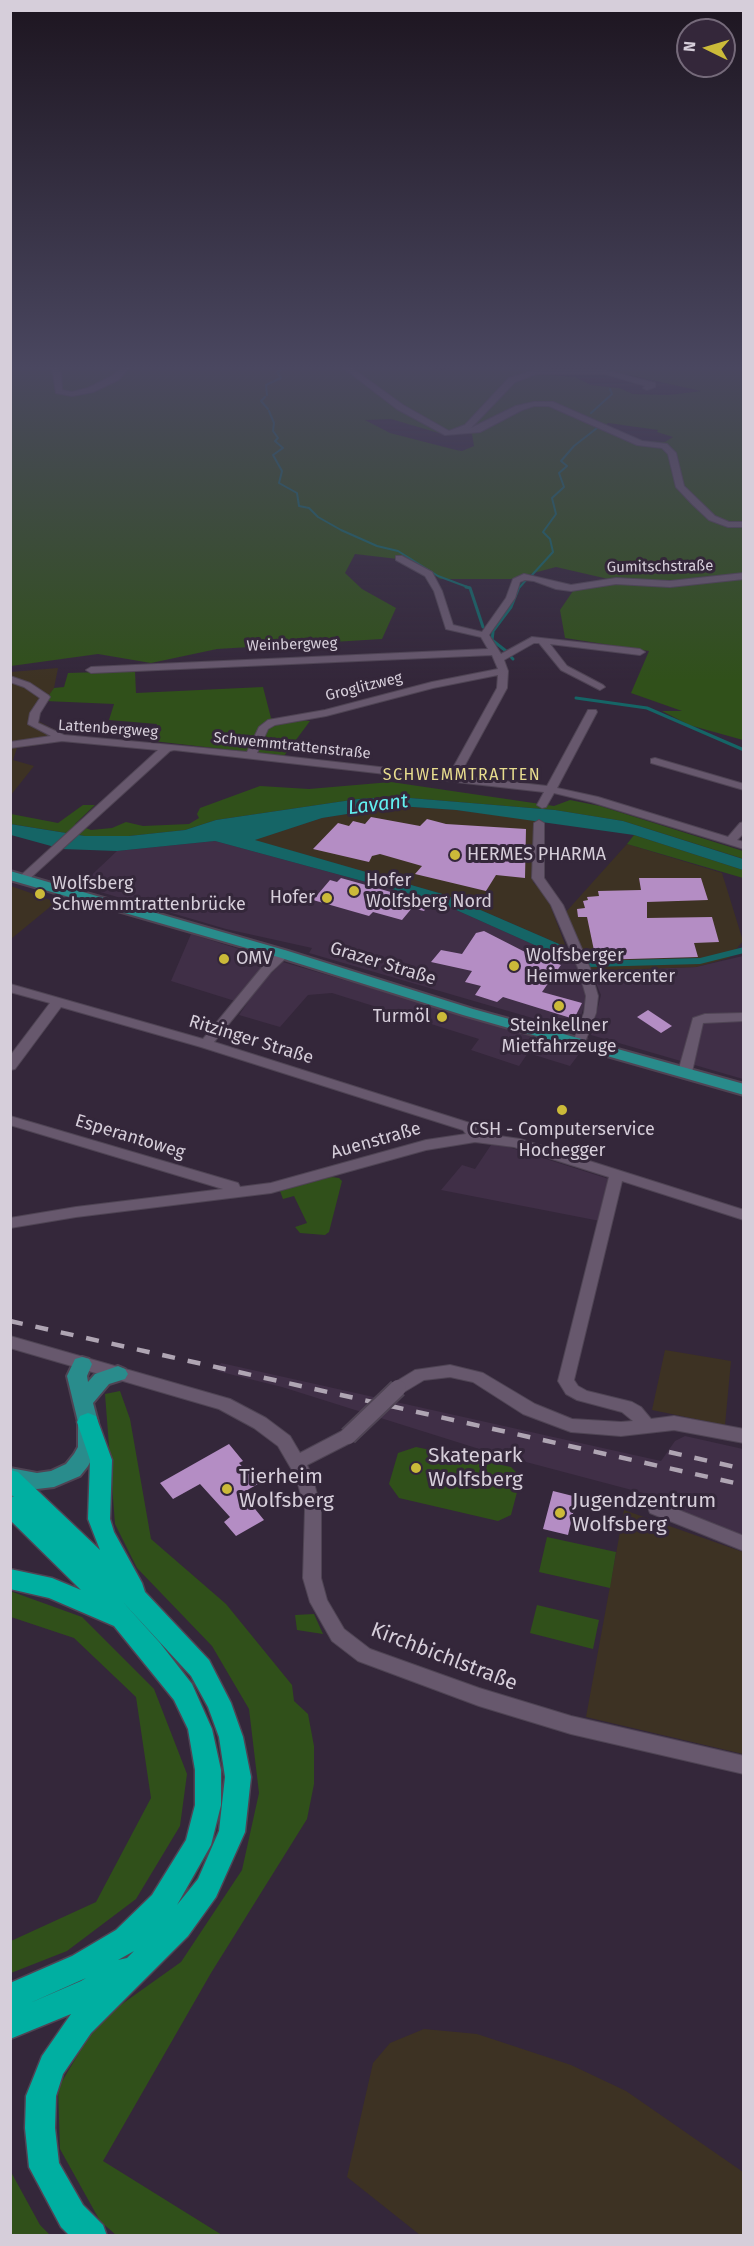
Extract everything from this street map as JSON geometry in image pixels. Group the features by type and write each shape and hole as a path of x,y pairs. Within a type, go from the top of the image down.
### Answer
{"highway":[{"path":"85,1412 101,1460 99,1519 134,1614"},
{"path":"10,1477 134,1614 183,1692 200,1729 208,1770 208,1805 198,1845 162,1905 126,1940 82,1966 10,1996"},
{"path":"10,1505 134,1614 200,1668 231,1737 238,1777 231,1832 207,1888 178,1926 81,2024 52,2066 41,2096 40,2128 44,2167 72,2216 92,2235"},
{"path":"10,1579 52,1588 134,1614"},
{"path":"10,2025 91,1991 147,1959"}],"main road":[{"name":"Grazer Straße","path":"16,877 283,954 468,1012 744,1090"},
{"path":"10,1477 37,1481 54,1479 73,1470 88,1447 85,1412 77,1376 82,1364"},
{"path":"85,1412 102,1379 118,1374"}],"street":[{"path":"676,471 680,487 712,518 728,524 744,525"},
{"path":"399,558 429,574 438,591 449,627 484,635 497,655 502,671 502,688 452,778"},
{"name":"Gumitschstraße","path":"484,635 510,598 516,581 524,577 571,588 616,581 670,584 744,576"},
{"path":"497,655 532,640 640,652"},
{"path":"542,640 564,668 600,687"},
{"name":"Weinbergweg","path":"92,670 497,655"},
{"name":"Groglitzweg","path":"250,756 264,728 272,722 326,712 432,685 502,671"},
{"path":"10,679 45,697 35,713 33,724 62,738"},
{"path":"542,805 592,712"},
{"name":"Lattenbergweg","path":"10,745 62,738 167,748"},
{"path":"16,877 55,852 167,748"},
{"name":"Schwemmtrattenstraße","path":"167,748 549,789 594,799 744,846"},
{"path":"655,761 744,787"},
{"path":"540,823 538,878 558,905 584,968 592,996 590,1013 579,1042"},
{"path":"730,842 744,825"},
{"path":"206,1044 267,969 283,954"},
{"name":"Ritzinger Straße","path":"10,988 206,1044 468,1127 476,1137"},
{"path":"10,1066 57,1003"},
{"path":"685,1072 697,1021 705,1018 744,1017"},
{"name":"Esperantoweg","path":"10,1120 233,1187 235,1194"},
{"name":"Auenstraße","path":"10,1223 76,1212 271,1188 426,1145 476,1137 515,1142 744,1215"},
{"path":"616,1175 566,1373 566,1381 572,1390 583,1396 626,1407 635,1412 645,1425"},
{"name":"Kirchbichlstraße","path":"10,1342 224,1404 242,1412 284,1441 298,1462 313,1509 312,1578 320,1602 338,1635 364,1654 480,1697 570,1725 744,1765"},
{"path":"298,1462 348,1436 398,1388 421,1374 436,1371 457,1371 477,1377 529,1409 563,1423 603,1429 674,1423 744,1436"},
{"path":"656,1508 744,1544"}],"shaded area":[{"path":"10,471 743,471 743,740 689,725 662,711 682,711 631,693 649,651 565,638 560,610 573,591 617,581 556,567 511,579 440,579 415,561 355,554 345,573 362,589 396,608 382,639 217,649 151,663 98,654 11,666"},
{"path":"58,668 54,688 36,720 63,734 58,742 17,748 13,760 34,766 11,795 11,672"},
{"path":"135,671 136,693 263,687 271,718 310,721 284,756 153,741 157,724 109,720 114,704 45,701 54,688 64,687 68,673"},
{"path":"391,782 554,806 570,800 600,806 743,851 744,859 623,821 555,810 398,797 358,799 216,820 185,830 129,836 85,836 11,824 11,814 58,823 83,805 95,805 75,824 91,830 112,828 126,822 143,826 189,824 199,818 197,814 200,808 260,786 309,789"},
{"path":"398,806 456,810 537,820 533,882 547,897 566,947 446,895 254,840 322,818"},
{"path":"634,835 743,870 743,878 627,844"},
{"path":"215,841 436,901 577,965 586,998 577,1031 309,953 312,948 226,929 80,886 117,851"},
{"path":"627,844 722,873 743,941 729,958 696,967 591,971 565,913"},
{"path":"10,886 56,902 11,939"},
{"path":"191,934 271,959 235,1001 171,981"},
{"path":"743,956 743,1079 591,1035 601,995 591,971 696,967"},
{"path":"283,962 582,1050 570,1066 528,1053 519,1066 471,1050 479,1039 332,993 308,995 280,1027 239,1015 261,983"},
{"path":"493,1142 612,1180 600,1221 441,1190 462,1165 475,1169"},
{"path":"331,1177 342,1181 329,1232 325,1235 300,1233 295,1227 307,1223 294,1196 283,1199 280,1191"},
{"path":"665,1350 731,1361 725,1425 652,1410"},
{"path":"221,1363 661,1461 675,1441 685,1436 743,1449 743,1540 675,1512 662,1498 492,1453 282,1387 217,1371"},
{"path":"120,1391 130,1419 151,1539 226,1604 292,1685 294,1701 308,1714 314,1746 314,1784 307,1819 211,1973 103,2161 222,2235 116,2235 100,2221 60,2149 58,2088 98,2021 181,1962 242,1870 259,1793 249,1709 212,1646 137,1568 115,1524 105,1394"},
{"path":"416,1447 511,1467 521,1477 511,1515 498,1521 399,1498 389,1484 398,1453"},
{"path":"624,1510 743,1552 743,1754 586,1717"},
{"path":"547,1537 616,1552 610,1588 539,1572"},
{"path":"10,1591 82,1617 154,1689 187,1774 180,1826 136,1899 67,1951 11,1973 11,1941 96,1902 151,1798 136,1697 74,1638 11,1617"},
{"path":"537,1605 599,1620 593,1649 530,1633"},
{"path":"314,1614 323,1634 297,1630 295,1615"},
{"path":"424,2029 477,2034 571,2065 626,2091 743,2172 743,2235 420,2235 347,2177 373,2063 390,2043"},
{"path":"11,2172 40,2225 50,2235 11,2235"}],"water":[{"name":"Lavant","path":"398,797 555,810 623,821 743,859 743,870 634,835 456,810 398,806 322,818 255,840 446,895 566,947 559,956 436,901 215,841 117,851 62,849 11,835 10,824 85,836 129,836 185,830 216,820 358,799"}],"building":[{"name":"HERMES PHARMA","path":"371,817 420,826 427,819 446,824 526,829 525,878 496,875 486,891 415,874 422,866 380,854 372,856 369,862 313,849 338,823 349,826 353,821 365,824"},
{"name":"Hofer Wolfsberg Nord","path":"341,878 430,903 424,911 412,908 402,920 373,912 369,916 313,900 330,880 337,882"},
{"name":"HERMES PHARMA","path":"639,878 701,878 708,900 647,902 647,918 712,917 719,942 694,943 698,957 596,960 587,917 578,917 577,909 585,908 583,901 588,900 587,897 599,896 598,891 641,890"},
{"name":"Wolfsberger Heimwerkercenter","path":"484,931 529,954 561,965 542,992 582,1003 574,1019 503,997 497,1002 475,995 481,986 465,982 472,971 431,962 441,950 462,954 476,933"},
{"path":"648,1010 672,1026 661,1033 637,1017"},
{"name":"Tierheim Wolfsberg","path":"229,1444 243,1461 239,1463 258,1484 242,1493 264,1520 236,1536 224,1522 230,1517 200,1484 173,1499 160,1483"},
{"name":"Jugendzentrum Wolfsberg","path":"553,1491 577,1497 568,1535 543,1529"}],"waterway":[{"path":"282,471 279,483 297,493 299,506 309,508 318,517 341,530 377,546 398,551 438,576 470,588"},
{"path":"532,575 553,552 550,539 543,532 556,514 552,498 564,487 559,473 561,471"},
{"path":"519,588 526,580"},
{"path":"466,587 470,588"},
{"path":"493,631 511,607 519,587"},
{"path":"470,588 483,627"},
{"path":"493,632 492,640 506,651"},
{"path":"576,698 647,708 744,750"},
{"path":"549,946 589,964 700,961 744,950"}],"railway":[{"path":"10,1321 744,1485"},
{"path":"669,1452 744,1469"}],"place":[{"name":"HERMES PHARMA","path":"455,855"},
{"name":"Hofer Wolfsberg Nord","path":"354,891"},
{"name":"Wolfsberg Schwemmtrattenbrücke","path":"40,894"},
{"name":"Hofer","path":"327,898"},
{"name":"OMV","path":"224,959"},
{"name":"Wolfsberger Heimwerkercenter","path":"514,966"},
{"name":"Steinkellner Mietfahrzeuge","path":"559,1006"},
{"name":"Turmöl","path":"442,1017"},
{"name":"CSH - Computerservice Hochegger","path":"562,1110"},
{"name":"Skatepark Wolfsberg","path":"416,1468"},
{"name":"Tierheim Wolfsberg","path":"227,1489"},
{"name":"Jugendzentrum Wolfsberg","path":"560,1513"}],"district":[{"name":"SCHWEMMTRATTEN","path":"462,776"}]}
